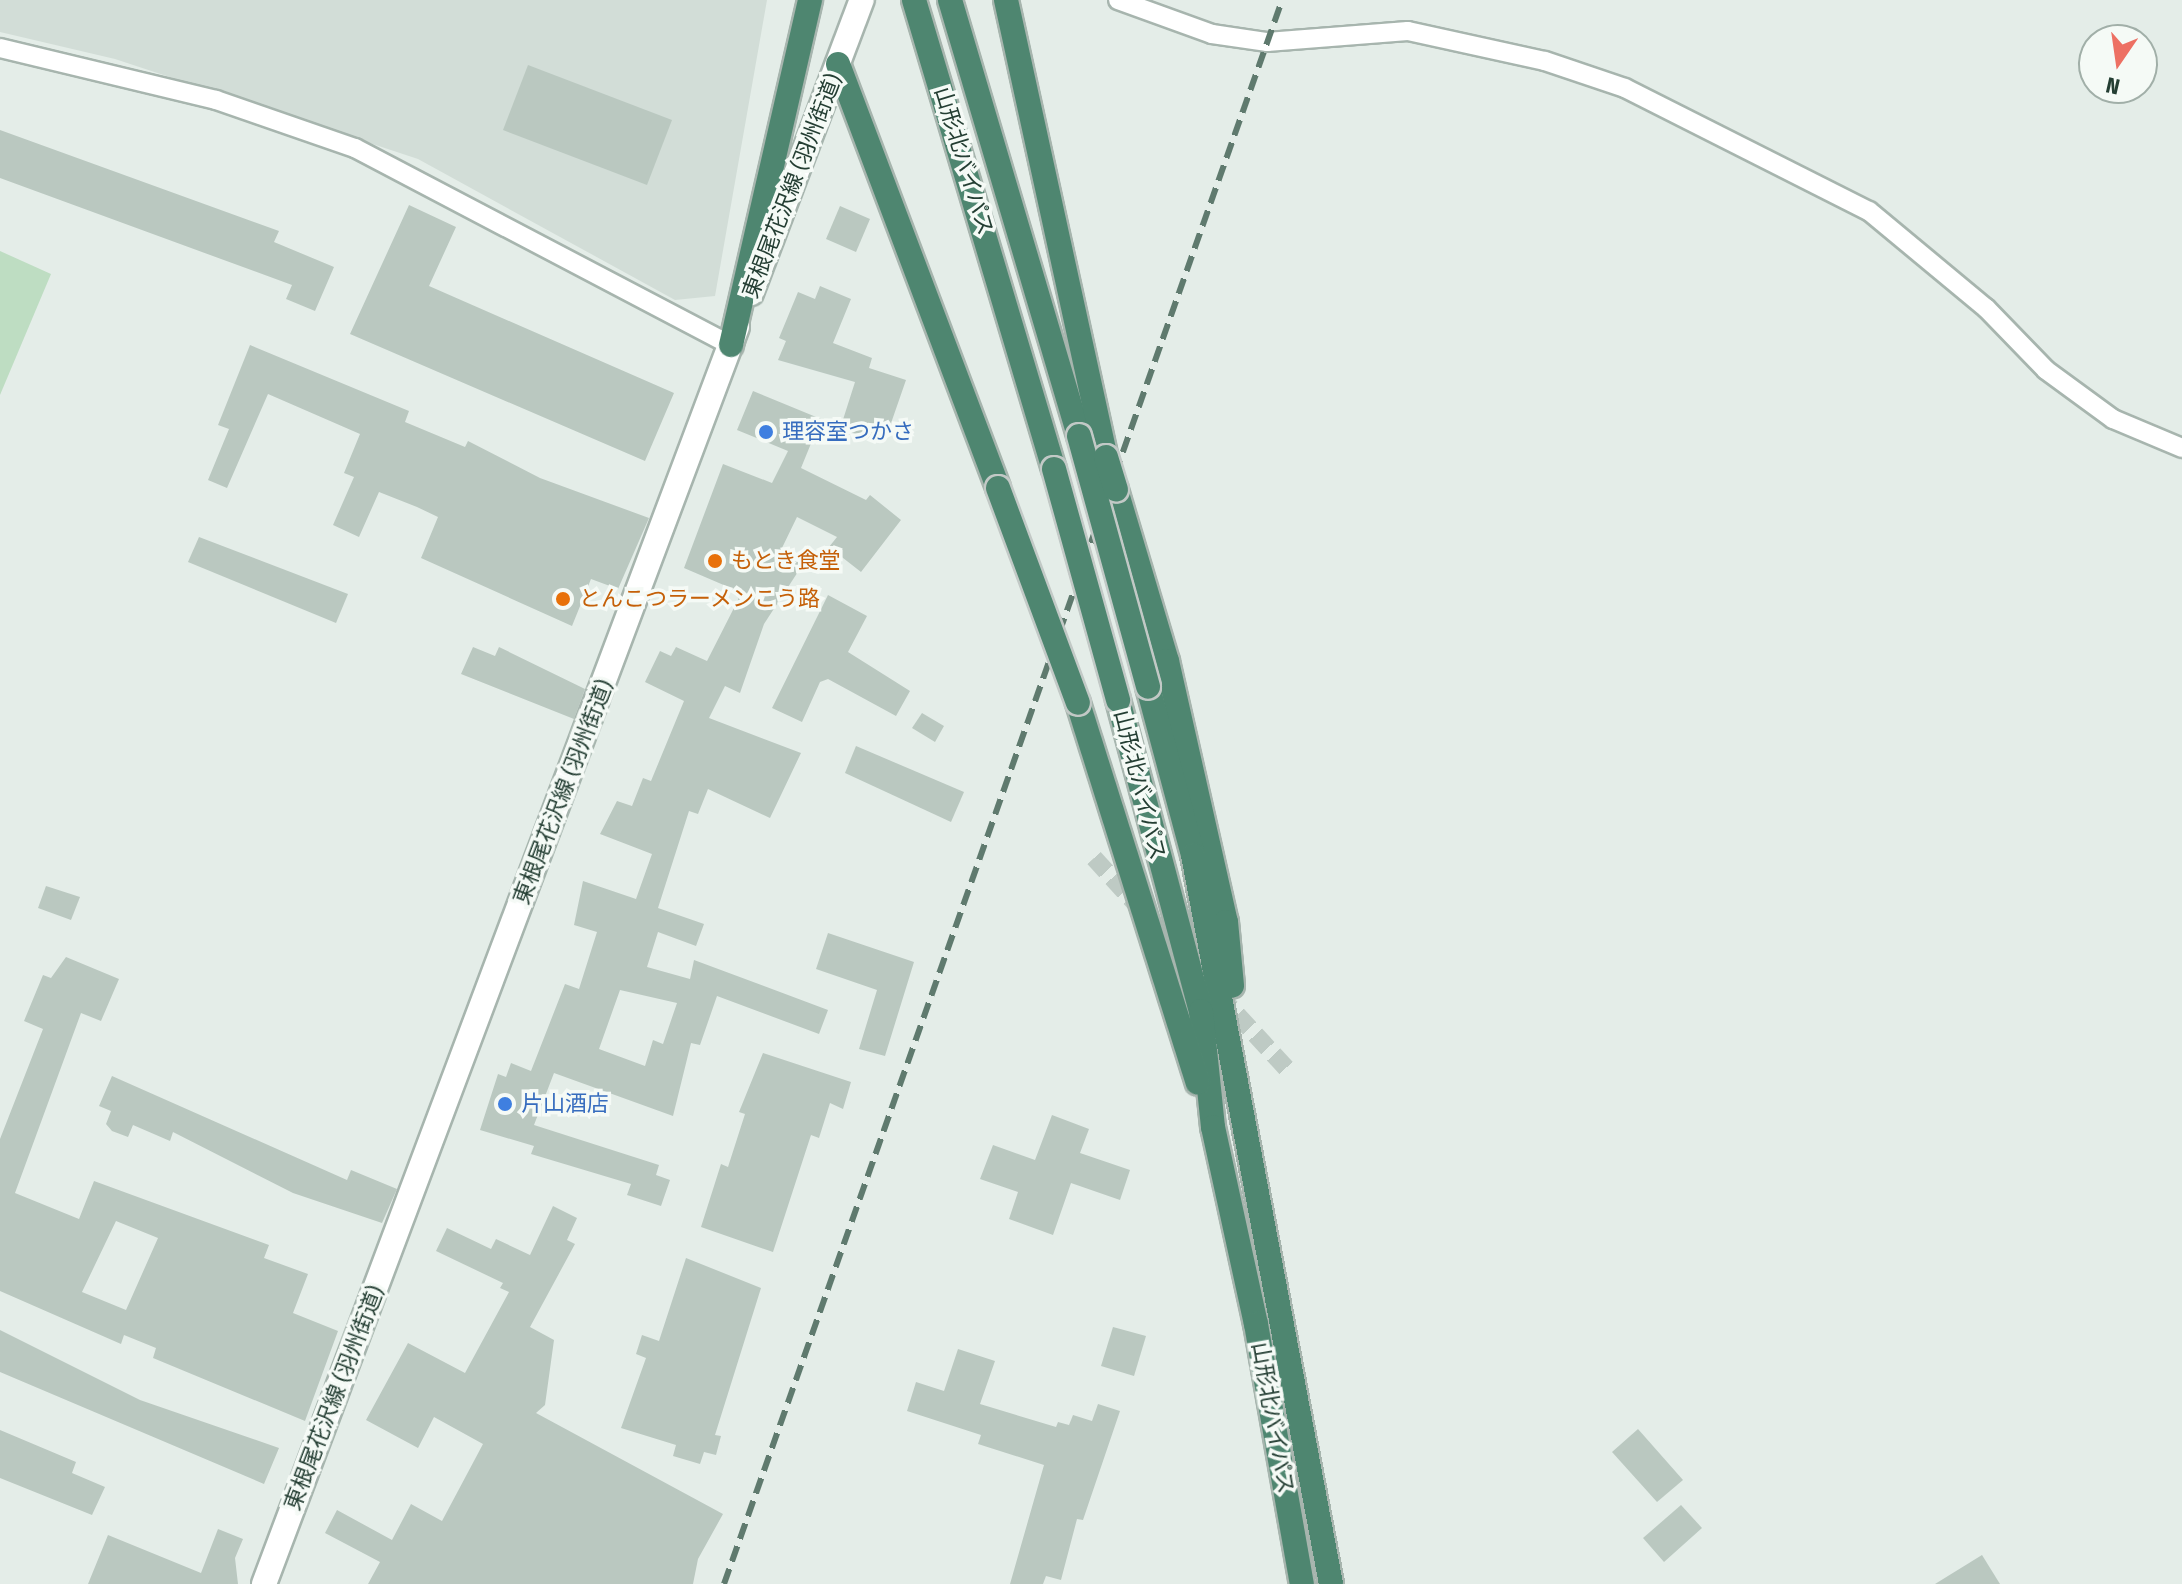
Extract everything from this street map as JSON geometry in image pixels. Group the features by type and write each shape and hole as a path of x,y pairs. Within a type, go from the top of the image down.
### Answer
{"highway":[{"path":"731,345 810,0"},
{"name":"山形北バイパス","path":"914,0 1054,469 1201,1011 1213,1127 1302,1584"},
{"name":"山形北バイパス","path":"950,0 1079,436 1193,855 1331,1584"},
{"path":"1006,0 1106,457 1167,661 1226,922 1243,1121"},
{"path":"838,64 1078,703 1213,1127"}],"main road":[{"name":"東根尾花沢線 (羽州街道)","path":"264,1584 862,0"}],"street":[{"path":"1118,0 1212,34 1267,42 1408,31 1545,61 1625,88 1869,211 1986,308 2046,370 2113,419 2182,448"},
{"path":"0,48 216,100 355,148 731,345"}],"shaded area":[{"path":"0,0 767,0 715,296 675,300 418,159 115,59 0,32"}],"green space":[{"path":"0,251 51,274 0,395"}],"building":[{"path":"528,65 672,120 647,185 503,130"},
{"path":"0,130 279,231 274,242 334,267 315,311 286,299 292,285 0,178"},
{"path":"409,205 456,227 429,286 674,393 645,461 350,334"},
{"path":"840,206 870,219 856,252 826,239"},
{"path":"820,286 851,299 833,343 872,358 869,368 906,380 889,429 877,425 873,440 840,429 855,382 778,360 786,341 779,338 798,292 815,299"},
{"path":"250,345 409,411 405,422 465,447 468,441 540,478 649,518 618,589 591,579 572,626 421,558 438,517 417,507 379,492 359,537 333,525 354,477 344,473 360,434 268,394 227,488 208,480 229,429 218,425"},
{"path":"753,391 821,419 801,468 866,500 870,495 901,520 861,572 829,547 837,537 797,517 781,550 805,561 764,624 740,693 725,686 709,718 801,753 770,818 708,789 698,814 689,811 658,908 704,924 696,946 658,932 647,967 690,979 694,960 828,1010 819,1034 717,996 700,1045 691,1043 673,1116 554,1073 534,1125 659,1165 656,1175 670,1180 661,1206 627,1195 631,1184 531,1154 534,1146 480,1130 498,1074 506,1077 511,1063 531,1071 565,984 579,989 597,932 574,925 583,881 636,899 652,854 600,834 617,801 632,806 643,778 651,781 684,701 645,682 660,651 671,656 676,647 707,661 738,600 740,592 684,568 723,464 772,483 788,451 737,430","holes":["620,990 677,1003 663,1044 653,1040 645,1066 599,1049"]},
{"path":"199,537 348,594 336,623 188,562"},
{"path":"828,595 867,616 848,652 910,691 896,716 828,679 820,682 802,722 772,708"},
{"path":"473,647 495,656 499,647 585,689 574,719 461,674"},
{"path":"922,713 944,726 935,742 912,728"},
{"path":"856,746 964,792 951,822 845,773"},
{"path":"46,886 80,897 71,920 38,908"},
{"path":"828,933 914,962 885,1056 859,1049 877,990 816,969"},
{"path":"66,957 119,979 101,1021 81,1013 15,1193 79,1219 94,1181 269,1245 264,1258 308,1274 293,1313 338,1331 305,1421 153,1358 156,1348 124,1335 121,1344 0,1291 0,1139 43,1029 24,1021 43,975 51,978","holes":["116,1221 158,1238 126,1310 82,1292"]},
{"path":"763,1053 851,1082 843,1109 830,1103 819,1138 811,1135 773,1252 701,1227 721,1164 728,1167 745,1114 739,1112"},
{"path":"112,1076 347,1180 351,1170 397,1189 382,1223 293,1193 173,1132 170,1141 133,1125 128,1137 112,1131 106,1124 111,1111 99,1106"},
{"path":"1052,1115 1089,1129 1080,1153 1130,1170 1120,1200 1071,1183 1053,1235 1009,1219 1018,1192 980,1179 993,1145 1035,1160"},
{"path":"553,1206 577,1218 567,1240 575,1244 530,1327 554,1340 545,1405 536,1413 723,1514 698,1559 693,1584 368,1584 380,1562 325,1533 337,1510 392,1540 411,1504 442,1521 483,1444 434,1417 418,1448 366,1420 408,1343 465,1373 509,1292 500,1288 503,1283 436,1251 447,1228 491,1249 496,1239 530,1255"},
{"path":"686,1258 761,1288 715,1435 721,1436 716,1455 704,1452 700,1464 673,1456 676,1445 621,1428 646,1358 636,1354 642,1335 659,1341"},
{"path":"1113,1327 1146,1336 1134,1376 1101,1366"},
{"path":"0,1330 140,1400 279,1448 264,1484 0,1372"},
{"path":"958,1349 995,1361 980,1404 1056,1427 1058,1422 1069,1425 1073,1415 1092,1421 1098,1404 1120,1411 1083,1520 1077,1519 1061,1580 1046,1576 1043,1584 1010,1584 1044,1465 978,1444 981,1435 907,1411 916,1382 944,1391"},
{"path":"1638,1429 1683,1480 1657,1502 1612,1452"},
{"path":"0,1430 76,1462 72,1473 105,1487 92,1515 0,1478"},
{"path":"1681,1505 1702,1528 1664,1562 1643,1538"},
{"path":"218,1529 243,1539 235,1558 238,1584 88,1584 108,1535 201,1573"},
{"path":"1982,1555 2000,1584 1935,1584"}],"tunnel":[{"path":"1094,858 1186,959"},
{"path":"1219,995 1288,1070"}],"railway":[{"path":"724,1584 1282,0"}],"place":[{"name":"理容室つかさ","path":"766,432"},
{"name":"もとき食堂","path":"715,561"},
{"name":"とんこつラーメンこう路","path":"563,599"},
{"name":"片山酒店","path":"505,1104"}]}
